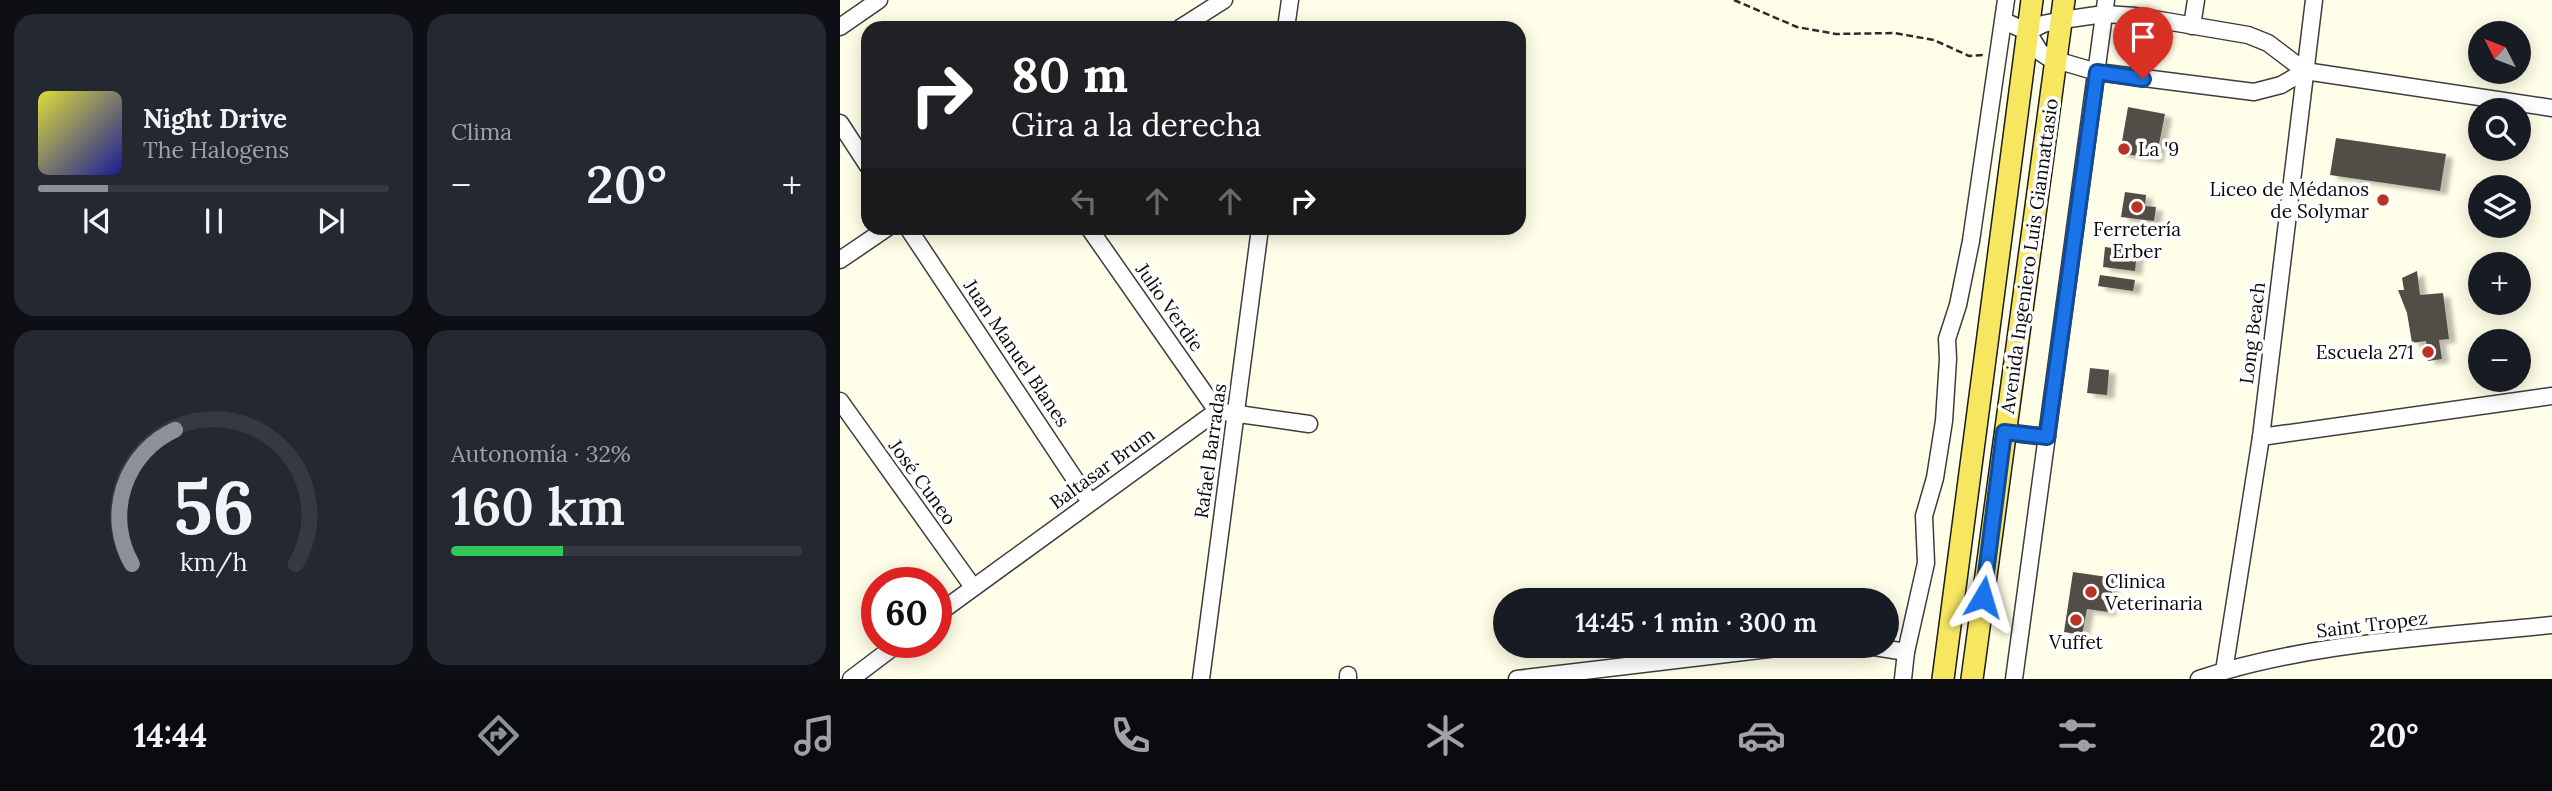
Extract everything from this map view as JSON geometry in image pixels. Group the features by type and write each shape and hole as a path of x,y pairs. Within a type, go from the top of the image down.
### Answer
{"main road":[{"name":"Avenida Ingeniero Luis Giannattasio","path":"1943,679 2032,0"},
{"name":"Avenida Ingeniero Luis Giannattasio","path":"1972,679 2063,10"}],"street":[{"path":"840,27 879,0"},
{"path":"1191,21 1224,0"},
{"path":"1287,21 1290,0"},
{"path":"1903,679 1906,652 1926,563 1924,516 1935,478 1944,421 1947,339 1958,306 1971,241 2006,0"},
{"path":"2136,16 2141,0"},
{"path":"2192,26 2196,0"},
{"name":"Long Beach","path":"2224,671 2261,437 2314,0"},
{"path":"2028,32 2063,10 2105,7 2136,16 2248,35 2268,43 2305,71 2552,108"},
{"path":"2014,679 2105,7"},
{"path":"2004,21 2028,32 2040,52 2057,62 2097,72 2253,92 2281,85 2305,71"},
{"path":"840,123 861,155"},
{"path":"840,260 877,235"},
{"name":"Juan Manuel Blanes","path":"913,235 1090,502"},
{"name":"Julio Verdie","path":"1094,235 1217,411"},
{"name":"Rafael Barradas","path":"1200,679 1259,235"},
{"path":"2261,437 2552,396"},
{"name":"José Cuneo","path":"840,401 973,587"},
{"path":"1217,411 1308,424"},
{"name":"Baltasar Brum","path":"952,603 1217,411"},
{"path":"2004,432 2047,437"},
{"name":"Saint Tropez","path":"2199,679 2224,671 2346,646 2552,625"},
{"path":"1899,651 1906,652"},
{"path":"851,679 879,658"},
{"path":"1517,679 1695,658"}],"path":[{"path":"1734,0 1766,16 1797,27 1836,34 1894,33 1934,40 1969,56 1998,57"}],"building":[{"path":"2128,107 2165,114 2156,159 2120,153"},
{"path":"2336,138 2446,154 2440,191 2330,175"},
{"name":"Ferretería Erber","path":"2125,192 2146,195 2145,206 2156,207 2154,221 2121,217"},
{"path":"2105,247 2137,251 2135,271 2103,267"},
{"path":"2417,271 2420,295 2443,293 2449,339 2439,340 2442,359 2428,361 2426,341 2412,343 2407,313 2398,290 2404,290 2402,278"},
{"path":"2100,275 2135,280 2133,291 2098,286"},
{"path":"2090,368 2109,370 2107,395 2087,393"},
{"name":"Clinica Veterinaria","path":"2073,572 2114,578 2109,612 2087,609 2082,635 2064,632"}],"place":[{"name":"La '9","path":"2124,149"},
{"name":"Liceo de Médanos de Solymar","path":"2383,200"},
{"name":"Ferretería Erber","path":"2137,207"},
{"name":"Escuela 271","path":"2428,352"},
{"name":"Clinica Veterinaria","path":"2091,592"},
{"name":"Vuffet","path":"2076,620"}],"route":[{"path":"1983,597 2004,432 2047,437 2097,72 2143,79"}]}
